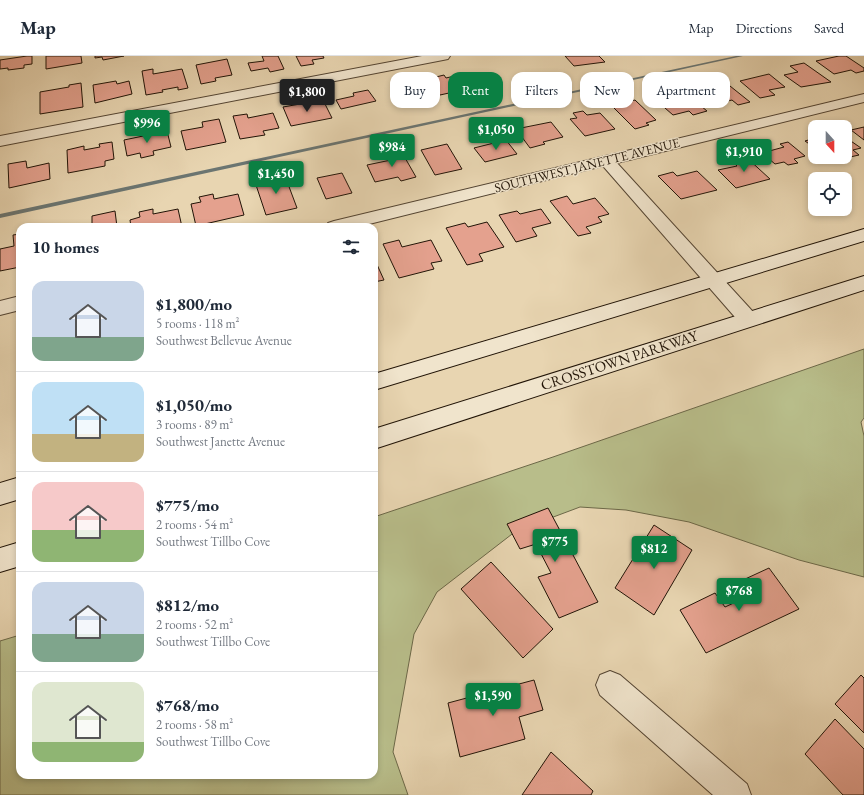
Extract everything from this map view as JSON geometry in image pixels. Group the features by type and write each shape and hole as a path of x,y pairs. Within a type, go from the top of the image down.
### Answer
{"street":[{"path":"0,141 443,56"},
{"name":"SOUTHWEST JANETTE AVENUE","path":"351,223 864,98"},
{"path":"607,161 748,319"},
{"path":"378,381 712,280 864,236"},
{"name":"CROSSTOWN PARKWAY","path":"378,438 864,282"},
{"path":"0,308 16,304"},
{"path":"0,494 16,489"},
{"path":"0,560 16,555"},
{"path":"610,685 736,795"}],"green space":[{"path":"864,349 864,418 861,422 864,436 864,577 799,560 689,522 626,510 580,507 516,531 437,592 414,634 393,752 408,795 0,795 0,641 16,636 16,779 378,779 378,516 553,457"}],"building":[{"path":"32,56 32,64 24,65 24,68 8,70 8,68 0,69 0,60"},
{"path":"46,56 81,56 82,63 46,69"},
{"path":"95,56 124,56 103,60 102,57 95,58"},
{"path":"262,56 278,56 284,69 270,72 268,68 251,71 248,63 264,61"},
{"path":"296,56 323,56 324,58 312,60 314,64 301,66"},
{"path":"565,56 599,56 605,62 574,66"},
{"path":"846,56 864,68 864,71 856,73 851,70 834,74 816,61"},
{"path":"227,59 232,75 215,78 216,81 201,84 196,65"},
{"path":"804,63 831,82 801,87 784,75 798,72 790,66"},
{"path":"153,69 153,74 182,69 188,88 178,90 178,87 162,90 163,92 146,95 142,71"},
{"path":"769,74 785,87 769,90 775,95 760,98 740,81"},
{"path":"444,75 446,78 448,78 448,93 440,95 440,76"},
{"path":"116,81 117,84 129,81 132,94 95,103 93,85"},
{"path":"81,83 83,107 40,114 40,92 69,87 69,85"},
{"path":"730,86 750,102 738,105 732,100 730,100"},
{"path":"368,90 376,101 341,109 336,100 354,96 353,93"},
{"path":"323,100 332,118 291,126 283,107"},
{"path":"634,100 656,120 646,123 649,125 635,129 614,108 634,108"},
{"path":"665,108 703,108 707,111 693,115 689,111 673,115"},
{"path":"583,111 587,115 600,113 615,129 585,136 570,119 577,118 573,113"},
{"path":"273,113 279,128 263,131 265,135 240,139 233,116 247,114 248,118"},
{"path":"219,119 226,142 186,150 181,131 203,127 202,122"},
{"path":"551,122 563,137 543,142 545,144 530,148 516,129"},
{"path":"864,127 864,140 852,131"},
{"path":"167,131 171,147 153,151 154,155 141,158 140,153 127,156 124,140"},
{"path":"506,140 517,154 485,162 474,148"},
{"path":"112,142 114,159 105,161 105,166 68,173 67,150 84,146 84,150 100,147 99,144"},
{"path":"788,142 805,156 794,159 798,163 788,165 784,162 775,164 762,153 784,147 780,144"},
{"path":"852,142 861,148 853,150 859,155 852,157"},
{"path":"447,144 462,169 435,175 421,150"},
{"path":"400,149 416,177 401,181 398,177 375,182 367,165 391,160 387,152"},
{"path":"746,157 770,179 736,188 718,170 737,166 731,160"},
{"path":"26,161 27,168 49,163 50,179 9,188 8,164"},
{"path":"697,171 717,190 681,199 658,176 673,172 677,176"},
{"path":"342,173 352,193 326,199 317,178"},
{"path":"285,176 297,208 266,215 255,182"},
{"path":"213,194 214,199 238,194 244,215 209,223 195,223 191,204 201,202 199,197"},
{"path":"567,196 573,204 595,198 609,214 598,217 602,222 586,227 591,233 578,236 550,201"},
{"path":"153,209 153,214 178,209 181,223 130,223 130,220 140,217 139,212"},
{"path":"541,209 551,223 532,228 537,236 516,242 499,215 517,211 520,214"},
{"path":"115,211 116,223 92,223 92,216"},
{"path":"487,222 504,247 479,254 483,261 467,265 446,228 465,223 468,227"},
{"path":"13,235 16,235 16,268 0,271 0,249 14,246"},
{"path":"399,240 402,247 431,240 442,261 431,263 434,269 399,278 383,244"},
{"path":"378,267 384,280 378,281"},
{"path":"548,508 598,602 559,618 538,577 551,573 536,544 520,549 507,524"},
{"path":"654,525 692,550 654,615 615,588"},
{"path":"491,562 553,629 523,658 461,589"},
{"path":"769,568 799,609 706,653 680,610 715,593 725,607 753,594 743,580"},
{"path":"861,675 864,678 864,733 835,704"},
{"path":"534,680 543,710 519,717 525,739 460,757 448,703"},
{"path":"835,719 864,749 864,795 843,795 805,754"},
{"path":"551,752 593,791 591,795 522,795"}],"waterway":[{"path":"0,216 741,56"}]}
